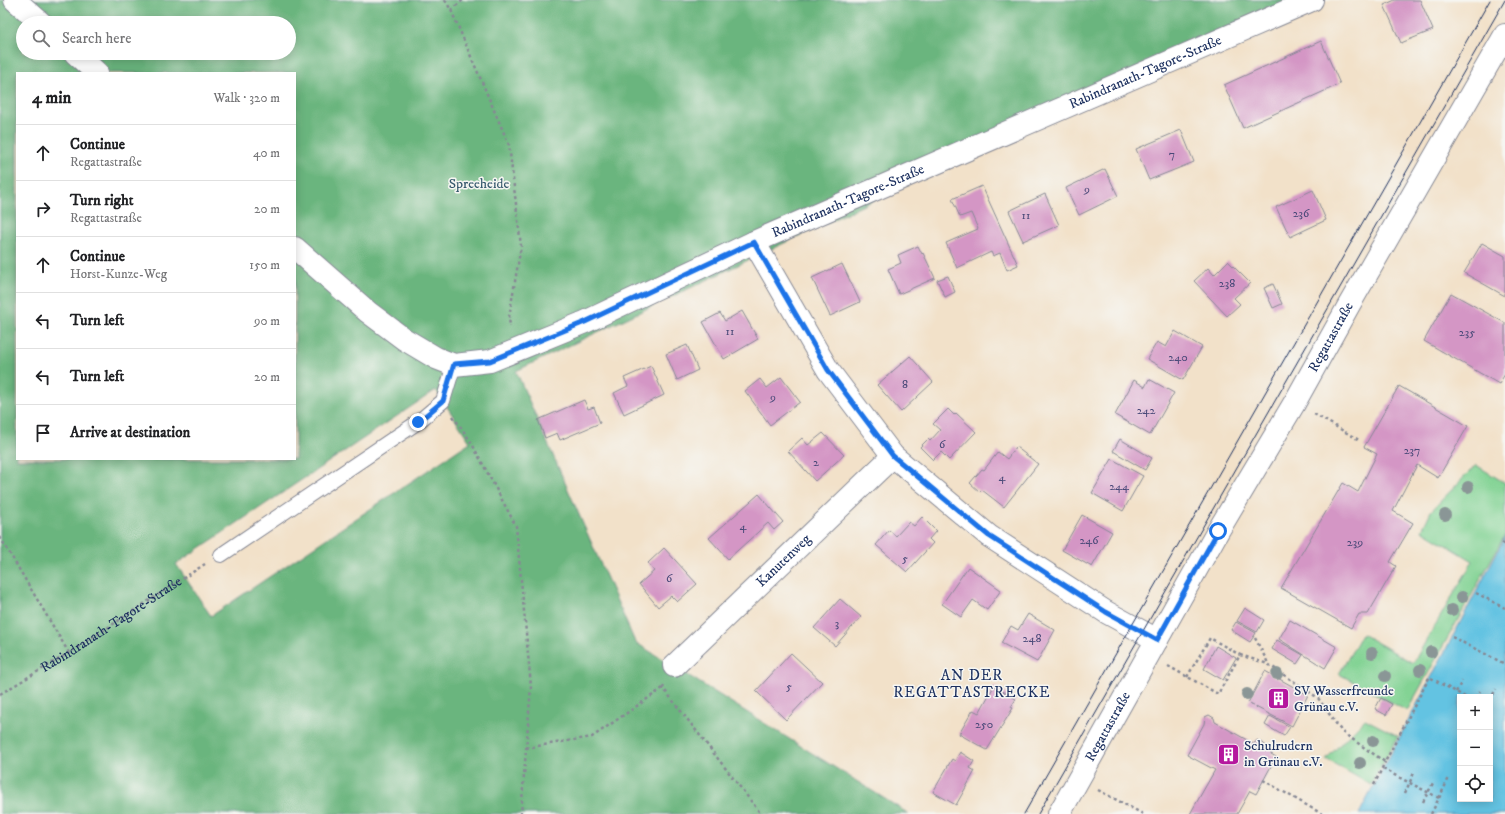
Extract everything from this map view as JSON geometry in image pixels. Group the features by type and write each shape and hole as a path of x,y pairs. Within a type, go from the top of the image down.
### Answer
{"street":[{"path":"15,0 33,16"},
{"name":"Rabindranath-Tagore-Straße","path":"296,249 368,312 404,339 436,358 454,364 490,361 585,322 754,242 1312,0"},
{"name":"Regattastraße","path":"1059,814 1218,531 1295,402 1349,304 1505,35"},
{"path":"83,60 96,72"},
{"path":"754,242 828,370 893,456 989,536 1106,612 1153,647"},
{"name":"Kanutenweg","path":"674,666 893,456"}],"lane":[{"path":"221,555 418,422 443,401 454,364"}],"path":[{"path":"445,0 451,10 509,144 521,246 509,317 512,352"},
{"path":"451,10 463,0"},
{"path":"443,401 471,442 516,526 531,686 521,814"},
{"path":"1295,402 1359,440"},
{"path":"0,537 69,653"},
{"name":"Rabindranath-Tagore-Straße","path":"0,694 69,653 221,555"},
{"path":"1476,593 1505,608"},
{"path":"1187,677 1210,638 1240,655 1268,664 1318,698 1342,732 1385,762"},
{"path":"1255,638 1268,664"},
{"path":"1452,638 1505,664"},
{"path":"1153,647 1187,677 1218,694 1240,655"},
{"path":"526,748 592,737 663,688 674,666"},
{"path":"1374,785 1430,677 1460,694"},
{"path":"1456,692 1462,681"},
{"path":"663,688 761,814"},
{"path":"1493,694 1496,689"},
{"path":"1382,769 1439,798"},
{"path":"1405,793 1414,773"},
{"path":"1431,814 1450,778"},
{"path":"1079,779 1143,814"},
{"path":"1264,780 1322,814"},
{"path":"1423,802 1433,783"}],"green space":[{"name":"Spreeheide","path":"0,0 1293,0 516,371 635,642 909,814 0,814","holes":["436,390 470,442 211,616 176,564"]},
{"path":"1476,465 1505,483 1505,535 1407,711 1339,674 1362,634 1413,663 1473,561 1422,530 1431,511"},
{"path":"1365,719 1398,736 1371,785 1326,759"}],"water":[{"path":"1505,536 1505,814 1359,814 1502,543"}],"building":[{"path":"1395,0 1420,0 1433,30 1401,43 1384,5"},
{"path":"1321,41 1340,84 1243,128 1224,85"},
{"path":"1181,130 1194,162 1149,180 1136,149"},
{"path":"1105,169 1118,196 1079,215 1066,188"},
{"path":"982,186 1018,265 1007,270 1000,253 993,256 991,252 957,268 946,243 978,229 971,213 960,217 952,199"},
{"path":"1313,190 1326,220 1290,237 1276,207"},
{"path":"1045,194 1059,225 1023,241 1009,211"},
{"path":"1482,243 1505,256 1505,296 1464,273"},
{"path":"918,246 935,278 899,294 888,269 901,263 898,255"},
{"path":"1228,261 1250,283 1234,298 1240,304 1227,316 1194,281 1208,268 1214,275"},
{"path":"842,264 860,302 830,316 812,278"},
{"path":"948,276 955,292 945,297 937,280"},
{"path":"1273,284 1282,304 1273,308 1264,288"},
{"path":"1451,293 1505,323 1505,374 1499,384 1424,341"},
{"path":"742,311 758,339 724,359 703,322 720,313 725,321"},
{"path":"1175,331 1202,347 1183,380 1147,359 1157,342 1166,347"},
{"path":"687,345 698,370 677,380 666,354"},
{"path":"910,356 933,382 901,412 877,385"},
{"path":"651,366 664,395 624,414 614,393 628,386 624,378"},
{"path":"781,377 800,402 770,425 745,391 760,379 767,388"},
{"path":"1149,379 1174,393 1150,435 1115,415 1134,380 1145,387"},
{"path":"1399,386 1468,426 1438,478 1417,465 1393,511 1413,523 1390,562 1396,566 1368,614 1359,614 1351,628 1281,588 1343,483 1358,492 1377,454 1364,447"},
{"path":"584,400 588,409 594,407 600,423 560,440 557,433 545,438 538,420"},
{"path":"948,409 954,415 956,413 976,432 949,460 941,452 933,460 920,447 928,439 930,441 940,430 933,424"},
{"path":"823,433 844,455 815,481 788,451 802,438 808,445"},
{"path":"1120,439 1152,458 1145,470 1113,451"},
{"path":"1016,447 1038,464 1004,507 982,490 980,492 970,483 982,469 984,470 998,452 1007,459"},
{"path":"1112,459 1143,476 1123,511 1092,493"},
{"path":"759,494 783,522 774,530 768,523 728,559 709,538"},
{"path":"1082,515 1112,532 1092,567 1062,550"},
{"path":"922,517 936,531 929,539 933,543 907,572 876,545 889,530 896,536 909,522 914,526"},
{"path":"664,548 697,584 677,602 671,596 658,607 639,584 654,571 648,563"},
{"path":"968,567 1001,590 987,610 973,600 961,617 942,604"},
{"path":"840,599 861,617 835,646 814,628"},
{"path":"1245,608 1264,620 1257,632 1237,621"},
{"path":"1028,614 1055,630 1037,662 1001,643 1011,626 1018,630"},
{"path":"1290,620 1337,647 1325,668 1279,639"},
{"path":"1236,622 1256,633 1250,642 1231,630"},
{"path":"1277,640 1303,655 1297,664 1272,649"},
{"path":"1216,646 1236,658 1223,680 1204,669"},
{"path":"791,653 822,682 786,720 756,691"},
{"name":"SV Wasserfreunde Grünau e.V.","path":"1265,671 1308,695 1292,726 1248,703"},
{"path":"994,686 1016,699 1011,707 1013,708 987,750 959,734 973,710 979,713"},
{"path":"1381,698 1392,704 1386,715 1375,709"},
{"name":"Schulrudern in Grünau e.V.","path":"1209,715 1214,718 1215,722 1254,744 1257,740 1273,750 1271,754 1276,757 1256,794 1250,791 1237,814 1190,814 1215,770 1187,755 1204,724 1205,717"},
{"path":"1270,716 1290,727 1284,736 1265,725"},
{"path":"960,752 974,761 970,768 975,771 956,805 933,792 952,759 955,761"}],"tram line":[{"path":"1024,814 1490,0"},
{"path":"1038,814 1505,0"}],"place":[{"name":"SV Wasserfreunde Grünau e.V.","path":"1278,699"},
{"name":"Schulrudern in Grünau e.V.","path":"1229,754"}],"district":[{"name":"AN DER REGATTASTRECKE","path":"972,684"}],"route":[{"path":"418,422 443,401 454,364 490,361 585,322 754,242 828,370 893,456 989,536 1106,612 1157,640 1218,531"}]}
